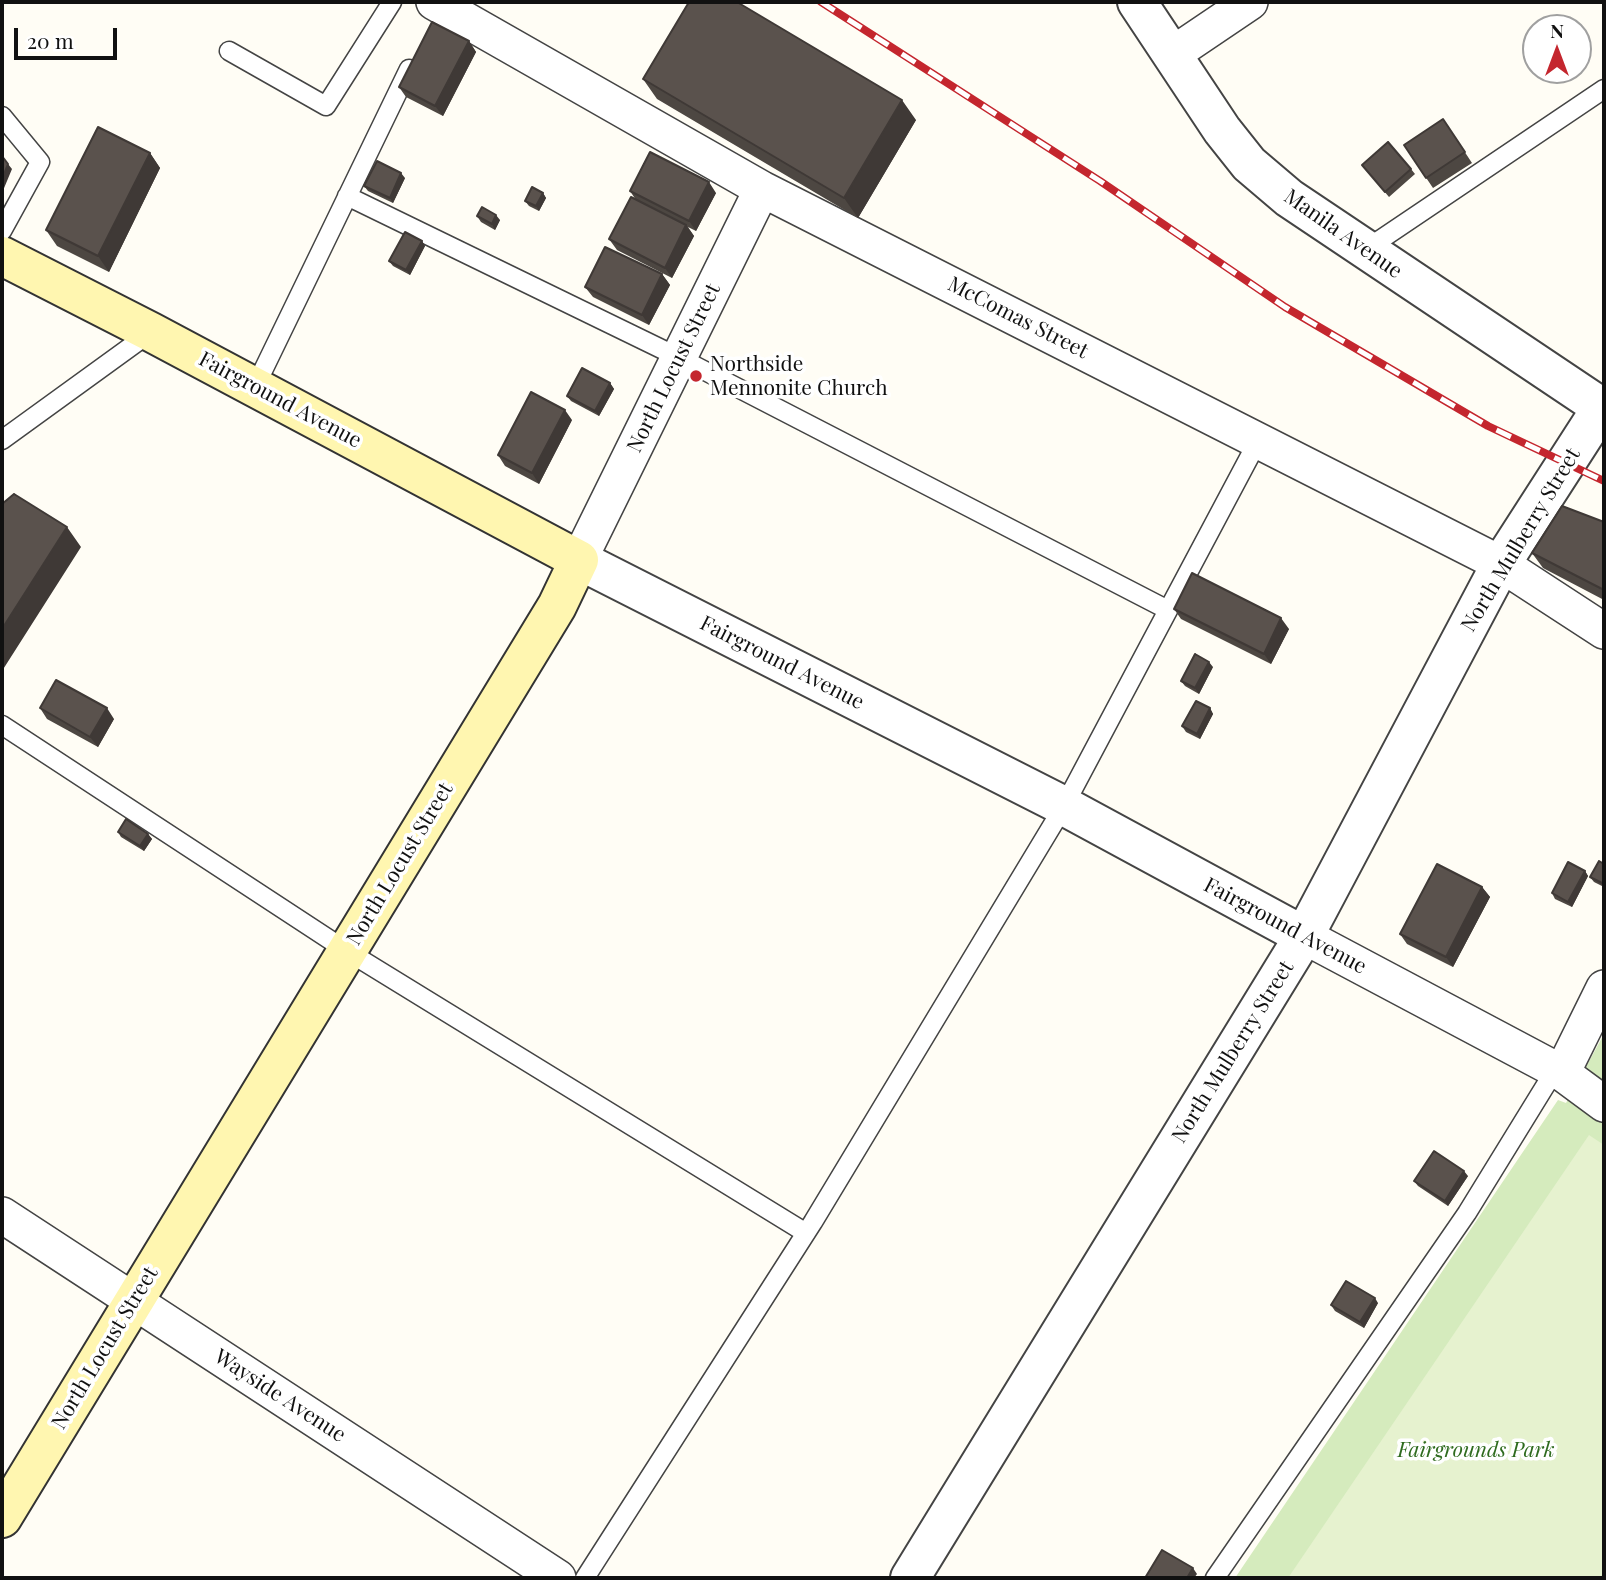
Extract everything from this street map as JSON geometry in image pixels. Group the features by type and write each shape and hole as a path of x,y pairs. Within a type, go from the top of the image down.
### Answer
{"main road":[{"name":"Fairground Avenue","path":"3,233 151,332 579,560"},
{"name":"North Locust Street","path":"2,1518 557,606 579,560"}],"street":[{"name":"Manila Avenue","path":"1137,2 1222,130 1249,164 1289,198 1365,250 1603,406"},
{"path":"1172,54 1250,2"},
{"name":"McComas Street","path":"436,9 762,189 1501,564 1604,631"},
{"name":"North Locust Street","path":"579,560 762,189"},
{"name":"North Mulberry Street","path":"910,1578 1304,936 1501,564 1603,406"},
{"name":"Fairground Avenue","path":"579,560 1064,806 1559,1072 1604,1104"},
{"path":"1559,1072 1604,988"},
{"name":"Wayside Avenue","path":"2,1215 558,1578"}],"lane":[{"path":"229,51 326,106 392,2"},
{"path":"255,387 417,53"},
{"path":"1365,250 1604,89"},
{"path":"2,118 40,162 3,233"},
{"path":"347,195 680,358 1168,611"},
{"path":"2,440 151,332"},
{"path":"585,1578 806,1233 1064,806 1259,439"},
{"path":"2,725 347,951 806,1233"},
{"path":"1215,1578 1467,1213 1559,1072"}],"green space":[{"name":"Fairgrounds Park","path":"1604,1034 1604,1578 1235,1578 1558,1100 1566,1103"},
{"name":"Fairgrounds Park","path":"1589,1135 1604,1145 1604,1572 1599,1578 1288,1578"}],"building":[{"path":"689,2 737,2 902,100 844,198 643,79"},
{"path":"432,22 469,41 435,106 399,87"},
{"path":"1443,119 1465,152 1426,178 1404,145"},
{"path":"98,127 150,153 98,256 46,230"},
{"path":"1388,142 1411,169 1385,192 1362,165"},
{"path":"650,152 709,182 689,221 630,191"},
{"path":"2,156 8,164 2,179"},
{"path":"377,161 401,173 390,198 364,186"},
{"path":"532,187 543,193 536,206 525,201"},
{"path":"631,197 686,225 665,268 609,239"},
{"path":"482,207 496,215 492,224 477,216"},
{"path":"405,232 422,241 406,270 389,261"},
{"path":"605,247 662,274 642,315 585,287"},
{"path":"582,368 610,383 595,411 567,396"},
{"path":"531,392 565,410 532,473 498,455"},
{"path":"14,494 67,527 2,629 2,504"},
{"path":"1562,506 1604,522 1604,590 1532,553"},
{"path":"1192,573 1281,618 1264,654 1174,609"},
{"path":"1195,654 1209,662 1195,688 1181,681"},
{"path":"56,680 107,708 90,737 40,708"},
{"path":"1196,701 1210,708 1197,734 1182,726"},
{"path":"126,819 148,834 140,846 118,832"},
{"path":"1599,861 1604,864 1604,884 1590,877"},
{"path":"1568,862 1585,871 1568,902 1552,893"},
{"path":"1437,864 1482,887 1446,957 1400,934"},
{"path":"1434,1151 1464,1171 1445,1201 1414,1181"},
{"path":"1346,1281 1375,1298 1360,1322 1331,1305"},
{"path":"1162,1550 1193,1568 1187,1578 1145,1578"}],"railway":[{"path":"821,2 1100,181 1285,307 1488,426 1604,481"}],"place":[{"name":"Northside Mennonite Church","path":"696,376"}]}
